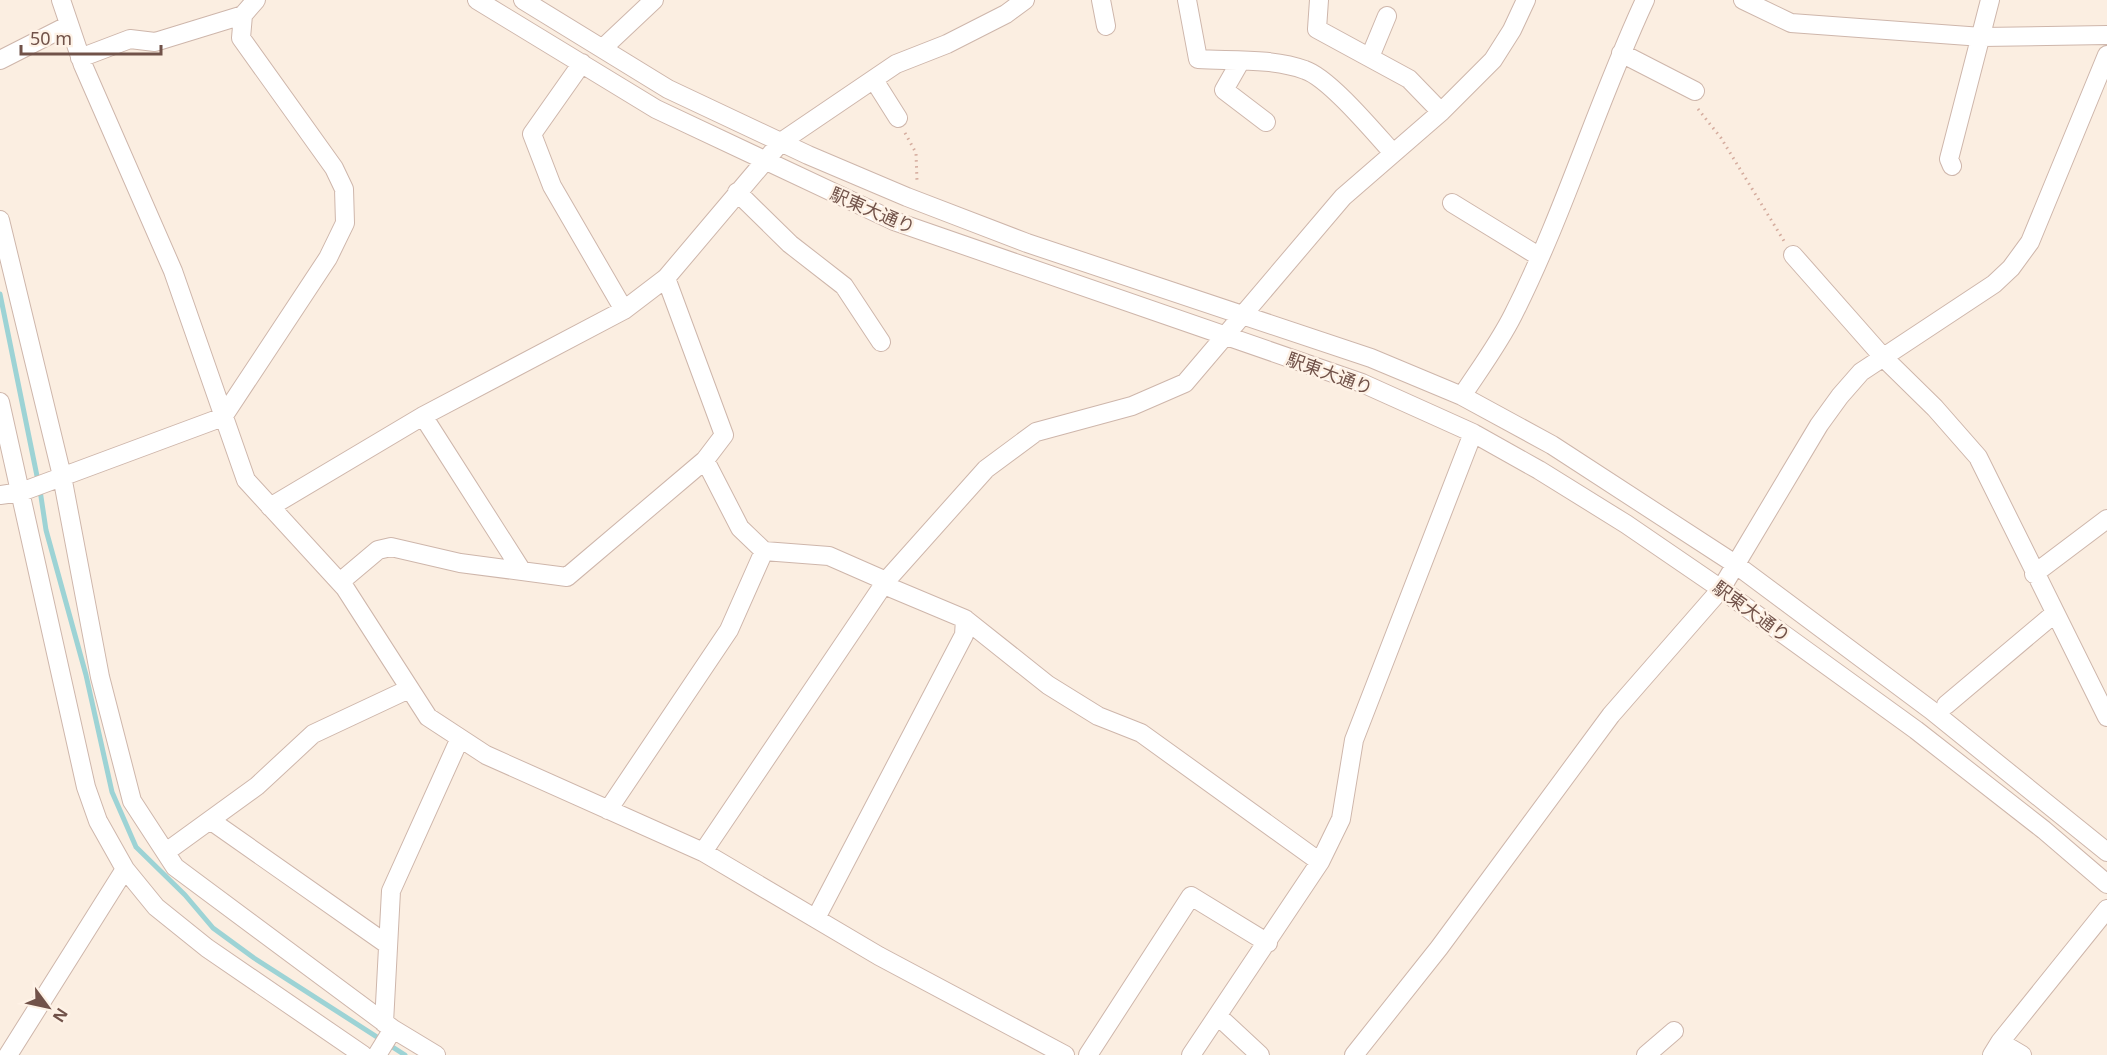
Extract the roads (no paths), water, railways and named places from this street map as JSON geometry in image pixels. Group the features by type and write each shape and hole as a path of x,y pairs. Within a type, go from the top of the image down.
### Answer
{"street":[{"path":"61,0 80,58 173,271 246,480 339,582 428,717 486,755 703,852 879,956 1065,1055"},
{"path":"80,58 130,39 155,42 243,15 256,0"},
{"name":"駅東大通り","path":"477,0 656,109 764,162 894,221 1362,383 1473,433 1539,470 1626,524 1721,589 1916,730 2044,830 2107,884"},
{"name":"駅東大通り","path":"524,0 668,89 781,142 912,199 1027,243 1371,358 1462,396 1552,445 1735,564 1931,710 2107,852"},
{"path":"603,48 654,0"},
{"path":"1101,0 1106,26"},
{"path":"1187,0 1198,59 1284,64 1308,70 1345,102 1393,153"},
{"path":"1319,0 1317,29 1409,79 1441,112"},
{"path":"703,852 885,583 986,469 1036,432 1132,406 1185,383 1343,196 1441,112 1493,60 1512,30 1526,0"},
{"path":"1462,396 1512,318 1540,257 1621,53 1645,0"},
{"path":"1743,0 1791,23 1982,37 2107,35"},
{"path":"1952,166 1949,159 1990,0"},
{"path":"270,507 423,416 624,310 666,278 781,142 896,64 947,44 1013,4"},
{"path":"0,495 21,492 223,417 328,258 345,223 344,189 334,168 241,38 243,15"},
{"path":"1370,57 1388,16"},
{"path":"0,60 69,25"},
{"path":"1621,53 1695,91"},
{"path":"1354,1055 1439,948 1611,716 1721,589 1819,425 1861,372 1994,284 2011,268 2030,242 2107,55"},
{"path":"1240,62 1224,90 1266,122"},
{"path":"582,63 532,134 552,186 624,310"},
{"path":"874,80 898,118"},
{"path":"737,192 790,244 844,286 880,342"},
{"path":"1452,203 1540,257"},
{"path":"0,220 62,476 100,677 132,801 175,867 388,1026 436,1055"},
{"path":"1792,255 1883,357 1935,408 1978,457 2034,574 2107,717"},
{"path":"339,582 378,550 391,546 460,563 567,577 705,460 724,435 666,278"},
{"path":"0,402 86,787 98,821 125,869 156,907 207,948 363,1055"},
{"path":"423,416 522,571"},
{"path":"1191,1055 1219,1017 1320,862 1341,819 1354,740 1473,433"},
{"path":"705,460 740,528 764,551 829,556 965,619 1048,685 1098,716 1141,733 1320,862"},
{"path":"2034,574 2107,519"},
{"path":"608,810 729,630 764,551"},
{"path":"1946,705 2054,614"},
{"path":"816,918 964,635 965,619"},
{"path":"166,852 257,786 313,734 409,689"},
{"path":"377,1055 388,1026 391,891 460,738"},
{"path":"210,820 388,945"},
{"path":"8,1055 125,869"},
{"path":"1088,1055 1191,896 1268,943"},
{"path":"2022,1055 1996,1048 2107,909"},
{"path":"1219,1017 1260,1055"},
{"path":"1646,1055 1674,1031"}],"waterway":[{"path":"0,294 38,481"},
{"path":"40,490 46,530 86,675 112,792 136,847 185,895 213,928 254,958 405,1055"}]}
